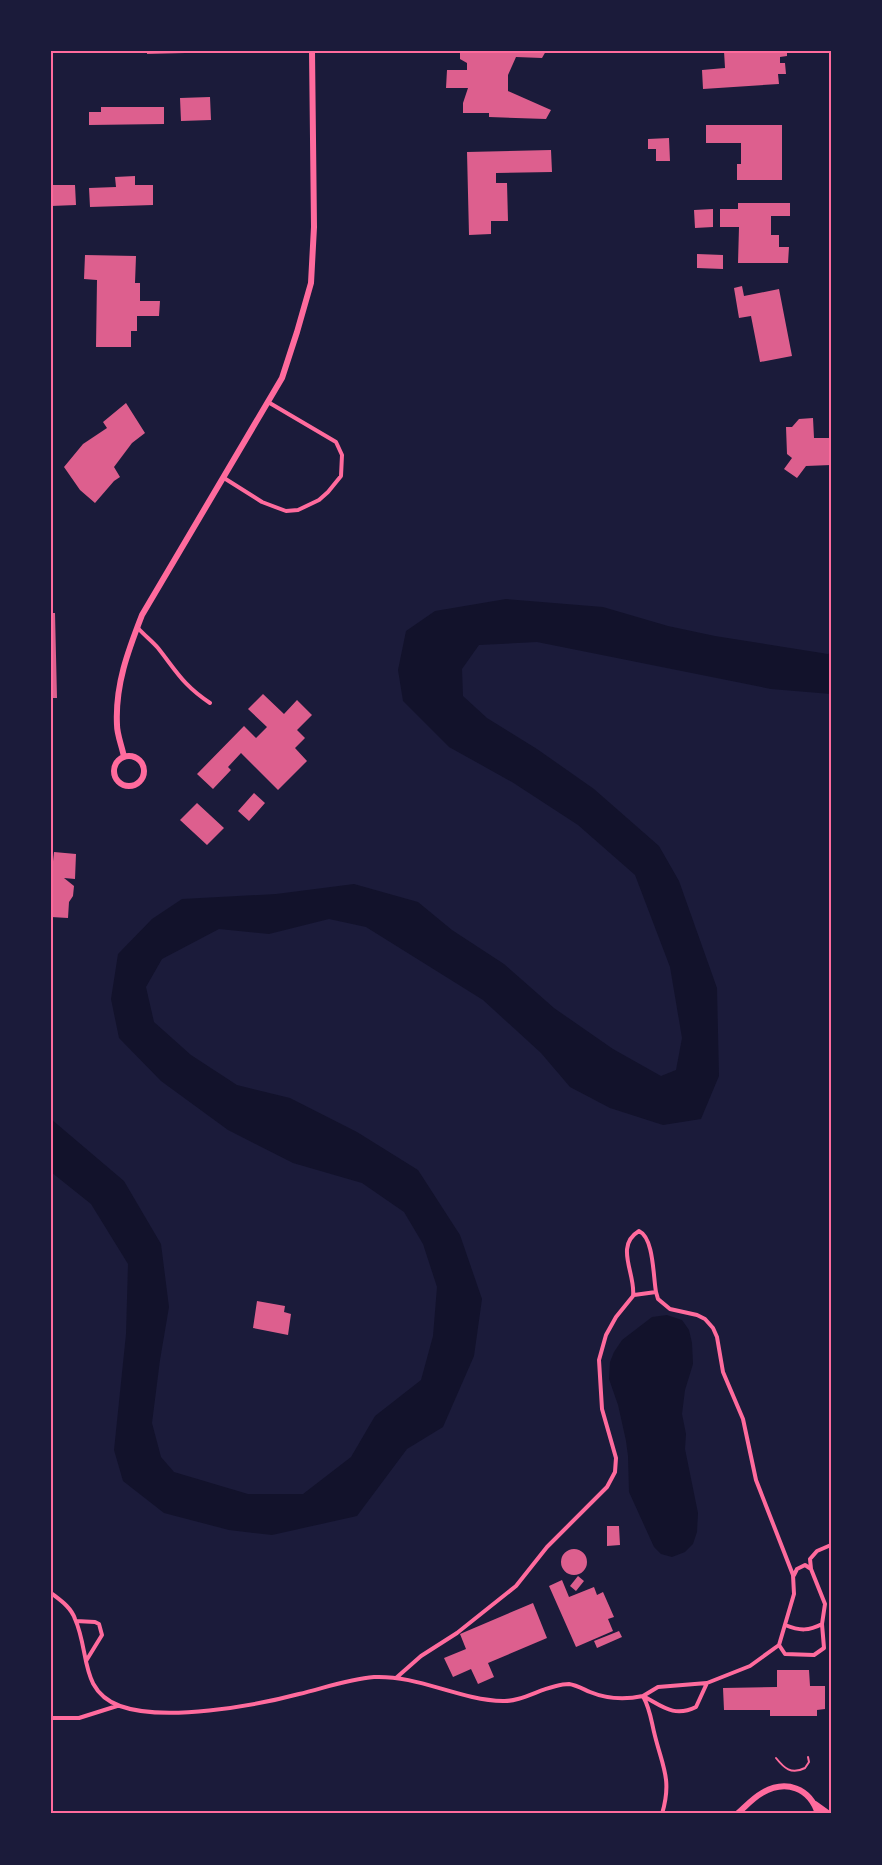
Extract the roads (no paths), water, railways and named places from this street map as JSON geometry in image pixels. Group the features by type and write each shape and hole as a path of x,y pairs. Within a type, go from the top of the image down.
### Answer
{"street":[{"path":"124,757 117,726 118,687 126,655 142,615 282,378 311,283 314,221 312,51"},
{"path":"124,757 138,759 144,767 143,776 133,786 123,785 115,778 116,763 124,757"},
{"path":"737,1814 761,1793 783,1786 804,1791 815,1804 829,1814"},
{"path":"815,1804 818,1814"}],"lane":[{"path":"224,478 262,502 286,511 298,510 319,500 341,476 342,455 336,442 268,402"},
{"path":"137,628 157,647 177,675 210,703"},
{"path":"831,798 831,815"},
{"path":"51,1593 68,1606 76,1621 95,1690 101,1697 119,1706 149,1712 207,1711 260,1703 358,1679 396,1678 461,1694 503,1701 567,1684 606,1698 633,1698 643,1696 658,1687 707,1683 750,1666 778,1645 794,1594 793,1575 756,1480 743,1419 723,1372 717,1337 705,1319 670,1309 658,1299 649,1242 645,1234 639,1231 628,1241 626,1249 634,1295 606,1335 599,1360 602,1409 616,1458 615,1472 607,1487 547,1547 516,1586 457,1633 421,1656 396,1678"},
{"path":"634,1295 656,1292"},
{"path":"778,1645 784,1654 790,1656 814,1655 824,1648 822,1624 825,1604 811,1569 810,1559 817,1551 831,1545"},
{"path":"793,1575 797,1569 805,1566 811,1569"},
{"path":"76,1621 99,1624 102,1635 86,1661"},
{"path":"785,1625 797,1630 812,1630 822,1624"},
{"path":"643,1696 670,1711 681,1713 696,1707 707,1683"},
{"path":"643,1696 651,1711 655,1738 667,1776 667,1796 662,1814"},
{"path":"51,1718 79,1718 119,1706"}]}
